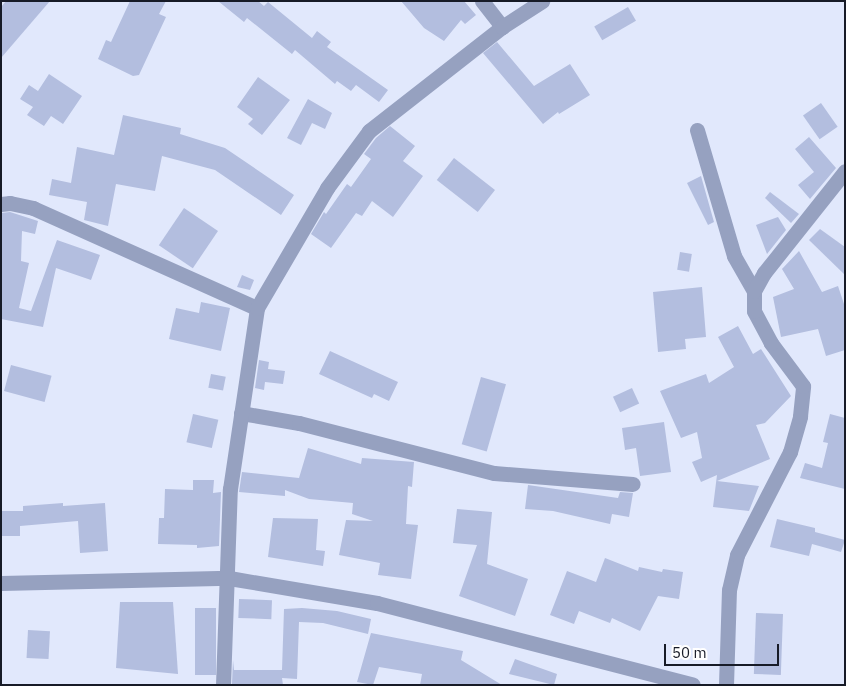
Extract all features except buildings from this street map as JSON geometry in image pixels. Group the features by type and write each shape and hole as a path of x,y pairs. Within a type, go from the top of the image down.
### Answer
{"street":[{"path":"482,1 502,27"},
{"path":"223,685 229,578 230,489 257,308 327,188 369,131 502,27 542,1"},
{"path":"697,130 734,256 754,292"},
{"path":"726,685 729,590 737,555 790,452 800,416 803,386 771,343 754,311 754,292 764,273 845,171"},
{"path":"1,204 10,202 33,208 257,308"},
{"path":"241,413 299,423 494,473 633,484"},
{"path":"1,583 229,578 377,603 693,685"}]}
